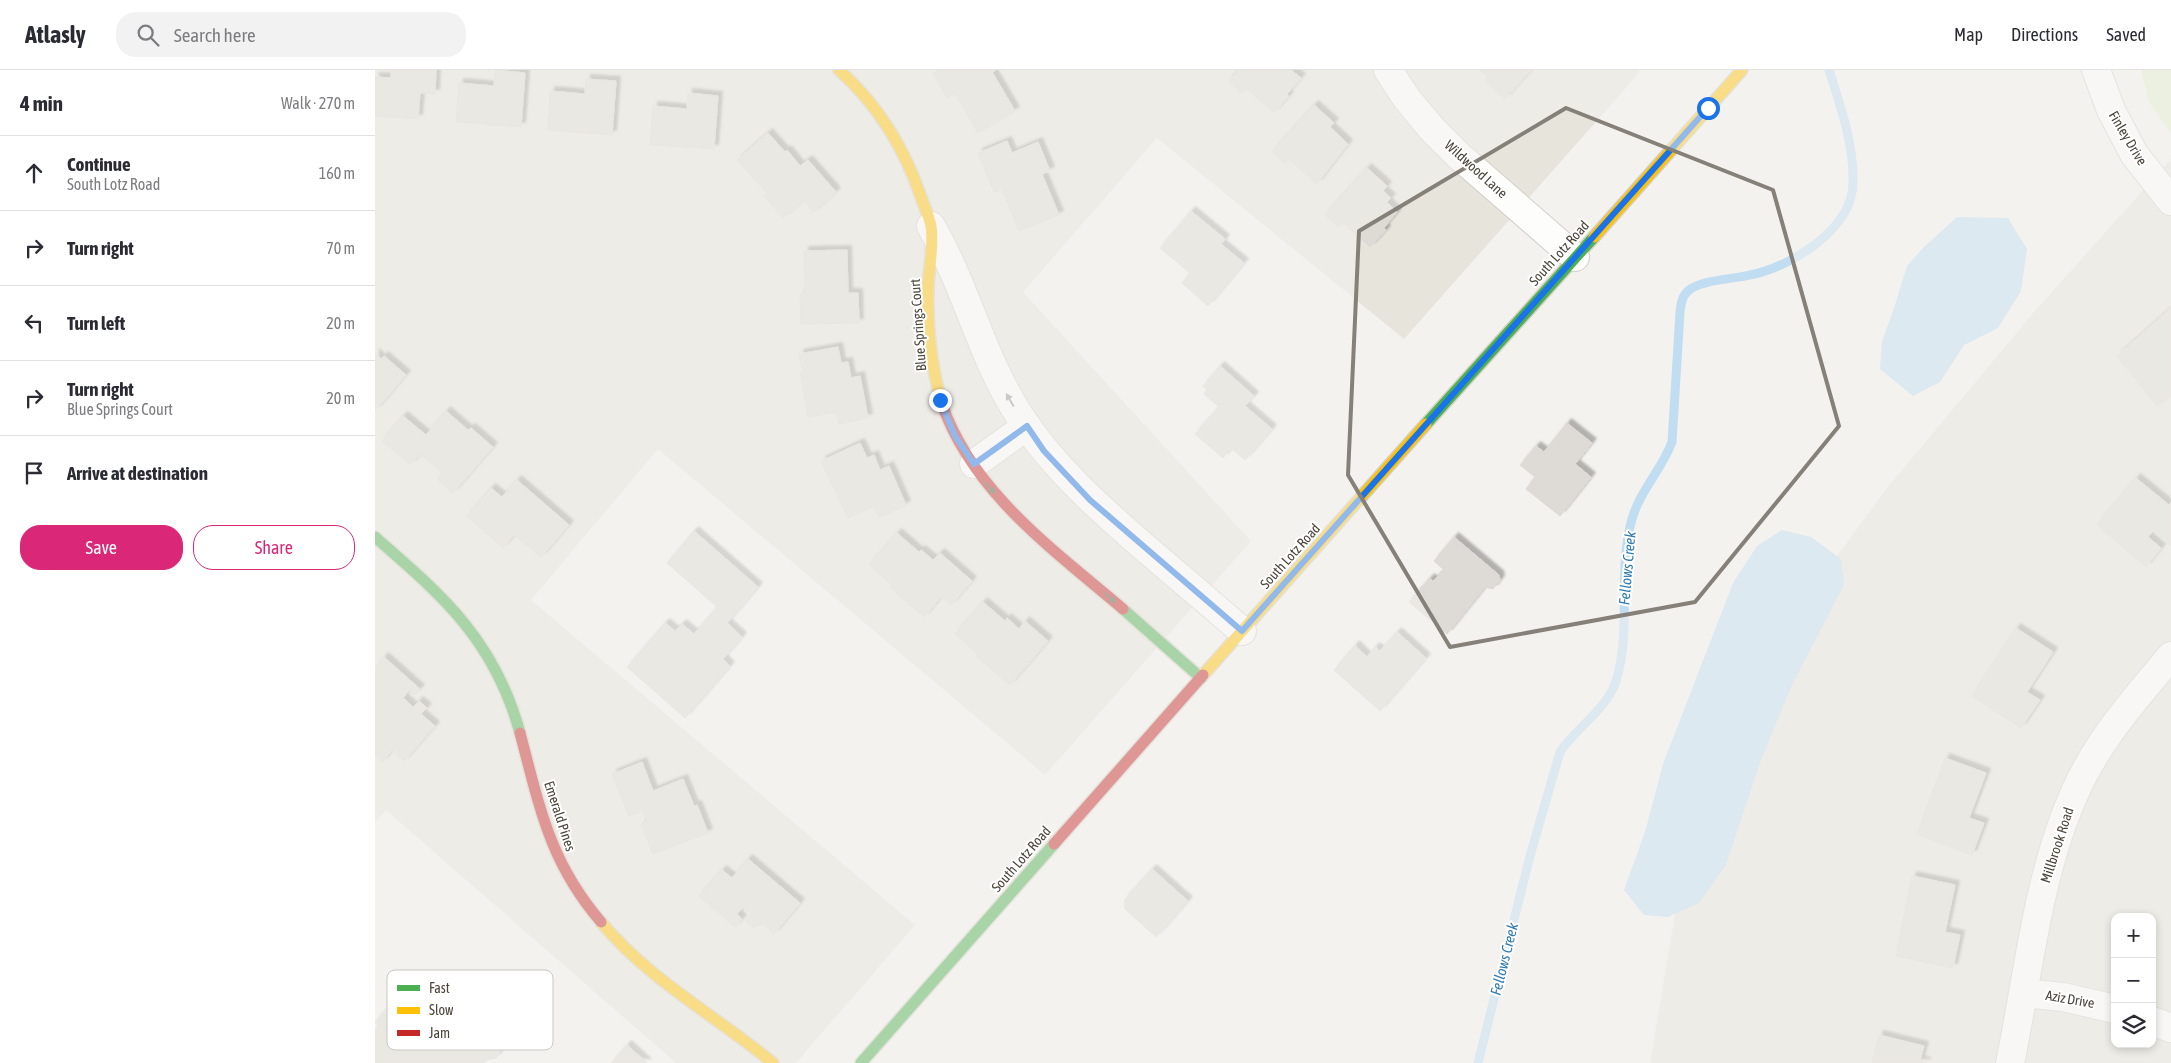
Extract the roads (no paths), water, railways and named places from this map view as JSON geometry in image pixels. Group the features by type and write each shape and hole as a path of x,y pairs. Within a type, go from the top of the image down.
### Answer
{"street":[{"name":"Blue Springs Court","path":"839,70 859,88 879,112 893,135 917,183 931,226 928,294 933,356 940,400 955,436 984,480 1018,519 1201,678"},
{"name":"Wildwood Lane","path":"1388,70 1407,99 1438,135 1575,257"},
{"name":"South Lotz Road","path":"861,1063 1242,631 1742,70"},
{"name":"Finley Drive","path":"2096,70 2111,110 2134,154 2171,201"},
{"path":"931,226 947,255 963,298 997,377 1044,451 1090,500 1242,631"},
{"path":"974,464 1027,426"},
{"name":"Emerald Pines","path":"375,537 444,598 482,646 510,700 550,841 564,872 583,900 607,929 635,957 773,1063"},
{"name":"Millbrook Road","path":"2009,1063 2038,911 2051,856 2075,791 2102,743 2122,715 2171,656"},
{"name":"Aziz Drive","path":"2024,992 2063,997 2111,1008"},
{"path":"2156,1022 2171,1028"}],"water":[{"path":"1957,217 2008,218 2027,249 2021,291 1998,328 1964,345 1940,382 1913,396 1880,369 1882,341 1907,266 1924,247"},
{"path":"1782,530 1811,537 1841,559 1844,585 1791,687 1761,760 1726,865 1699,903 1668,917 1644,915 1624,890 1645,832 1663,764 1733,583 1757,546"}],"waterway":[{"name":"Fellows Creek","path":"1478,1063 1530,856 1560,752 1599,709 1612,691 1616,681 1623,641 1625,559 1632,519 1640,499 1672,442 1680,312 1683,298 1688,291 1700,284 1766,271 1801,254 1831,230 1843,215 1850,199 1853,168 1849,139 1829,70"}]}
